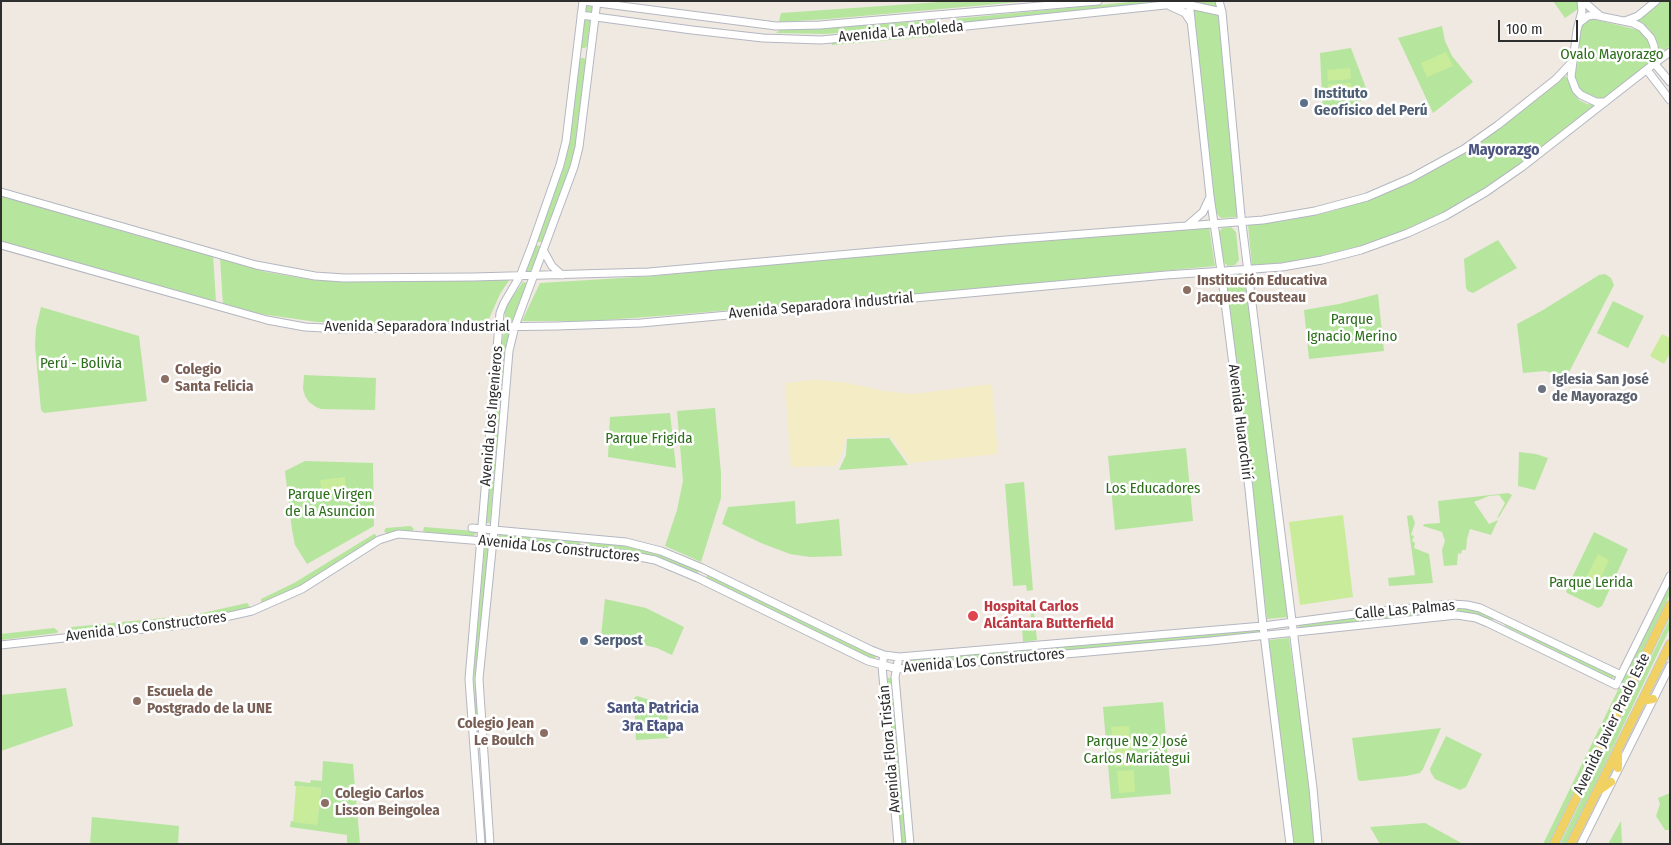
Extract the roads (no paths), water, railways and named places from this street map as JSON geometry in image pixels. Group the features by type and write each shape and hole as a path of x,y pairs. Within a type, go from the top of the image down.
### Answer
{"main road":[{"name":"Avenida Javier Prado Este","path":"1554,844 1670,605"},
{"name":"Avenida Javier Prado Este","path":"1571,844 1670,644"},
{"path":"1642,701 1653,699"},
{"path":"1618,749 1618,768"},
{"path":"1596,793 1611,782"}],"street":[{"name":"Avenida La Arboleda","path":"583,1 776,26 820,25 1098,1"},
{"name":"Avenida Los Ingenieros","path":"481,844 469,679 502,308 520,276 560,165 566,142 583,1"},
{"name":"Avenida Huarochirí","path":"1219,1 1222,12 1242,222 1313,788 1318,844"},
{"path":"1582,1 1601,16"},
{"path":"1582,1 1582,11 1576,30 1571,77 1576,90 1588,100 1605,102 1670,52"},
{"path":"1624,21 1638,16 1656,1"},
{"name":"Avenida Los Ingenieros","path":"490,844 479,679 509,351 515,326 574,167 597,2"},
{"name":"Avenida La Arboleda","path":"581,15 763,38 821,40 1190,3 1222,12"},
{"name":"Avenida Huarochirí","path":"1190,3 1210,196 1249,489 1264,636 1290,844"},
{"path":"1165,5 1175,7 1185,14 1193,26"},
{"path":"1579,23 1588,16 1594,15 1633,23 1647,32 1654,46 1655,63 1670,82"},
{"path":"1,192 218,255 277,270 315,276 344,278 535,276 650,272 873,251 1242,222 1281,217 1343,204 1367,197 1411,178 1464,149 1556,79 1573,61"},
{"path":"1647,70 1670,100"},
{"name":"Avenida Separadora Industrial","path":"1,245 221,308 267,320 305,327 515,326 641,322 1248,270 1296,265 1341,256 1383,242 1446,216 1486,192 1522,167 1605,102"},
{"path":"1188,225 1203,212 1210,196"},
{"path":"532,245 538,243 544,250 549,263 562,275"},
{"path":"484,326 499,340"},
{"name":"Avenida Los Constructores","path":"472,528 626,542 661,551 702,568 838,636 884,655 899,657 1263,626"},
{"name":"Avenida Los Constructores","path":"1,645 198,623 252,612 302,589 379,540 398,534 624,554 655,560 698,578 868,661 898,669 1264,636"},
{"path":"1621,675 1670,576"},
{"name":"Calle Las Palmas","path":"1263,626 1444,604 1467,604 1480,608 1621,675 1616,685 1488,623 1464,615 1442,615 1264,636"},
{"name":"Avenida Flora Tristán","path":"884,655 882,666 898,844"},
{"name":"Avenida Flora Tristán","path":"899,657 895,677 910,844"},
{"path":"1581,844 1670,666"}],"place":[{"name":"Instituto Geofísico del Perú","path":"1304,103"},
{"name":"Institución Educativa Jacques Cousteau","path":"1187,290"},
{"name":"Colegio Santa Felicia","path":"165,379"},
{"name":"Iglesia San José de Mayorazgo","path":"1542,389"},
{"name":"Hospital Carlos Alcántara Butterfield","path":"973,616"},
{"name":"Serpost","path":"584,641"},
{"name":"Escuela de Postgrado de la UNE","path":"137,701"},
{"name":"Colegio Jean Le Boulch","path":"544,733"},
{"name":"Colegio Carlos Lisson Beingolea","path":"325,803"}],"district":[{"name":"Mayorazgo","path":"1504,151"},
{"name":"Santa Patricia 3ra Etapa","path":"653,718"}],"park label":[{"name":"Ovalo Mayorazgo","path":"1612,55"},
{"name":"Parque Ignacio Merino","path":"1352,328"},
{"name":"Perú - Bolivia","path":"81,364"},
{"name":"Parque Frigida","path":"649,439"},
{"name":"Los Educadores","path":"1153,489"},
{"name":"Parque Virgen de la Asuncion","path":"330,504"},
{"name":"Parque Lerida","path":"1591,583"},
{"name":"Parque Nº 2 José Carlos Mariátegui","path":"1137,750"}]}
